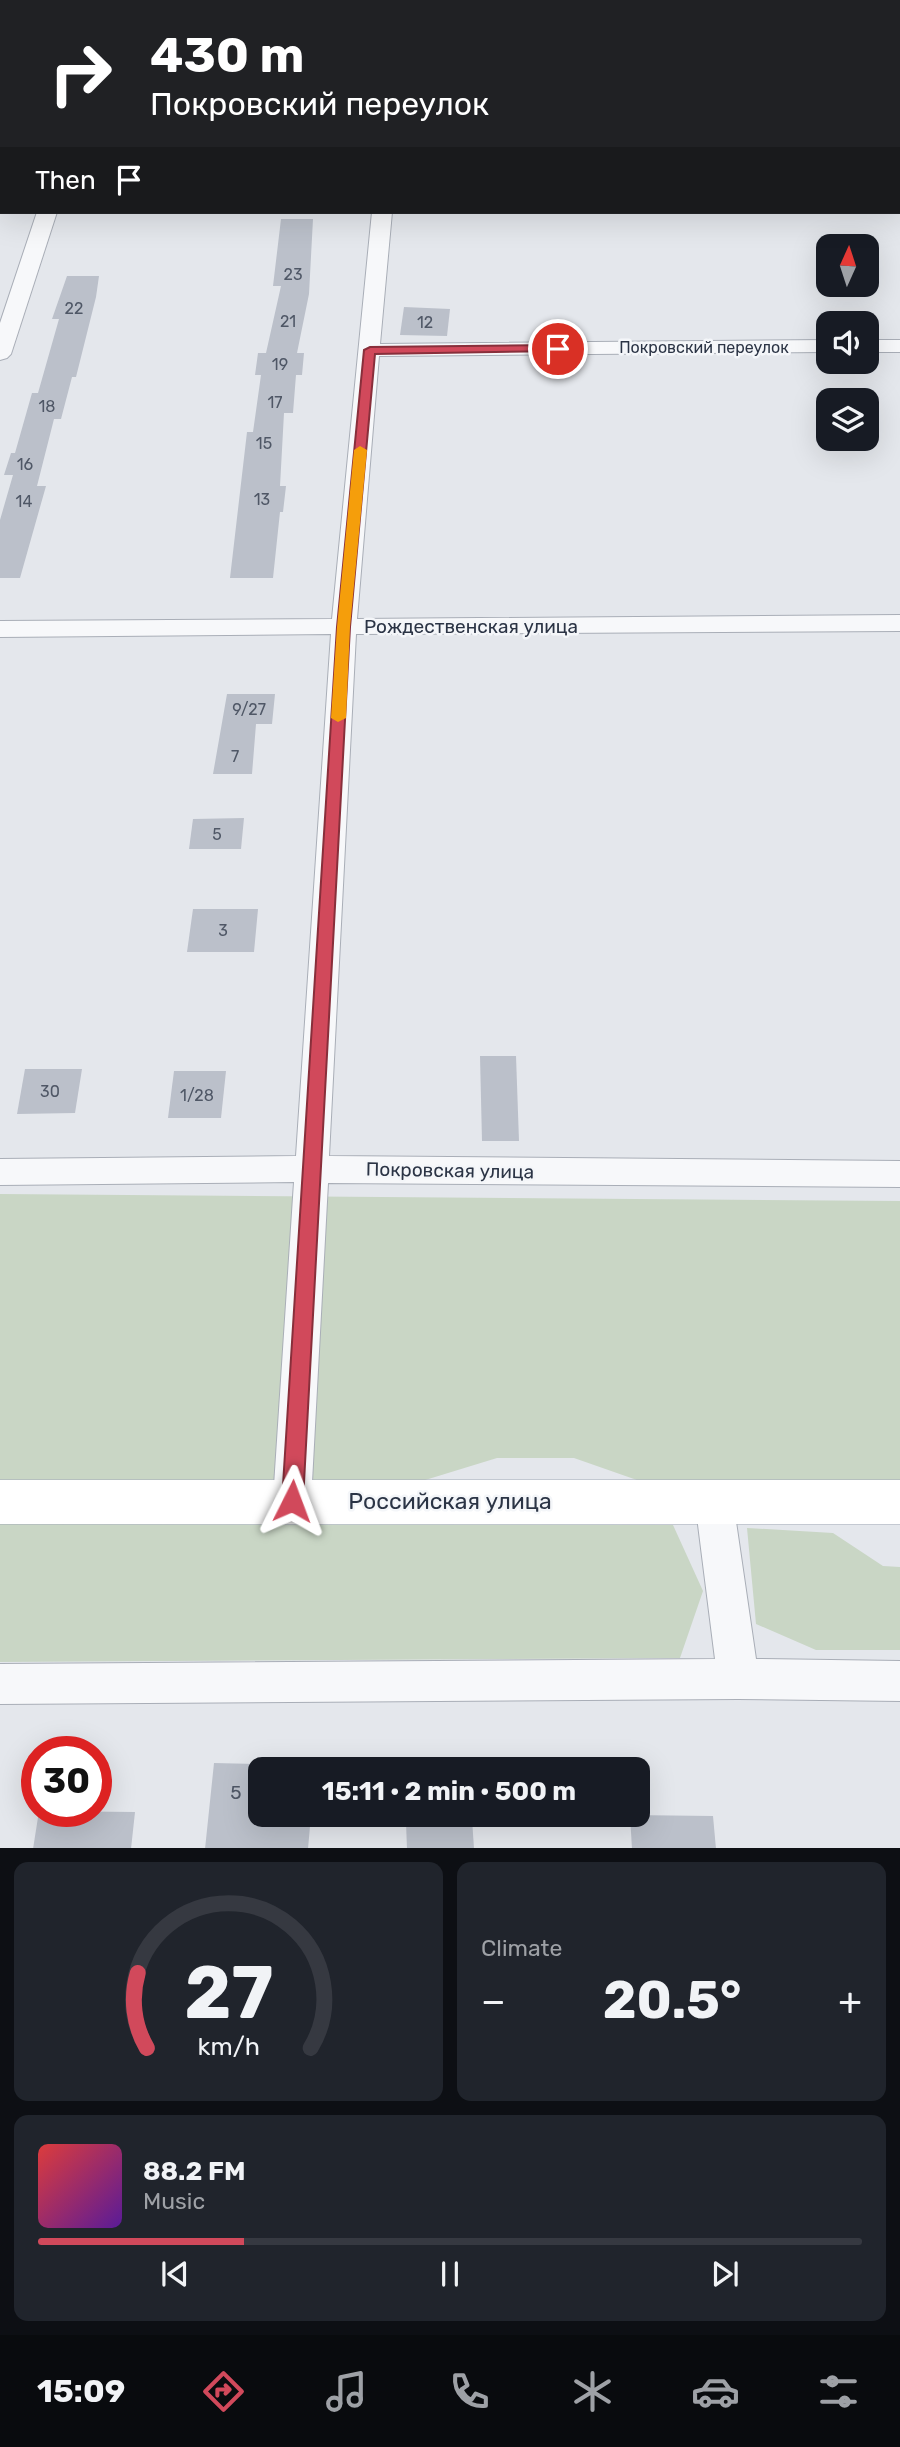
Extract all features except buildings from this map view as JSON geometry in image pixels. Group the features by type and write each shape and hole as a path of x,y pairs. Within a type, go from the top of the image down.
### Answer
{"main road":[{"name":"Российская улица","path":"0,1502 900,1502"}],"street":[{"path":"0,354 46,214"},
{"path":"292,1501 344,627 382,214"},
{"name":"Покровский переулок","path":"370,350 816,346"},
{"path":"879,346 900,346"},
{"name":"Рождественская улица","path":"0,629 900,623"},
{"name":"Покровская улица","path":"0,1172 312,1169 900,1174"},
{"path":"714,1501 738,1679"},
{"path":"0,1684 738,1679 898,1685"}],"green space":[{"path":"0,1194 900,1201 900,1484 654,1486 574,1458 497,1458 422,1481 0,1482"},
{"path":"0,1524 673,1525 703,1591 680,1658 0,1662"},
{"path":"747,1528 833,1533 883,1566 900,1567 900,1650 816,1650 756,1624"}],"slow traffic":[{"path":"338,718 360,450"}],"route":[{"path":"292,1501 344,627 370,350 558,349"}]}
